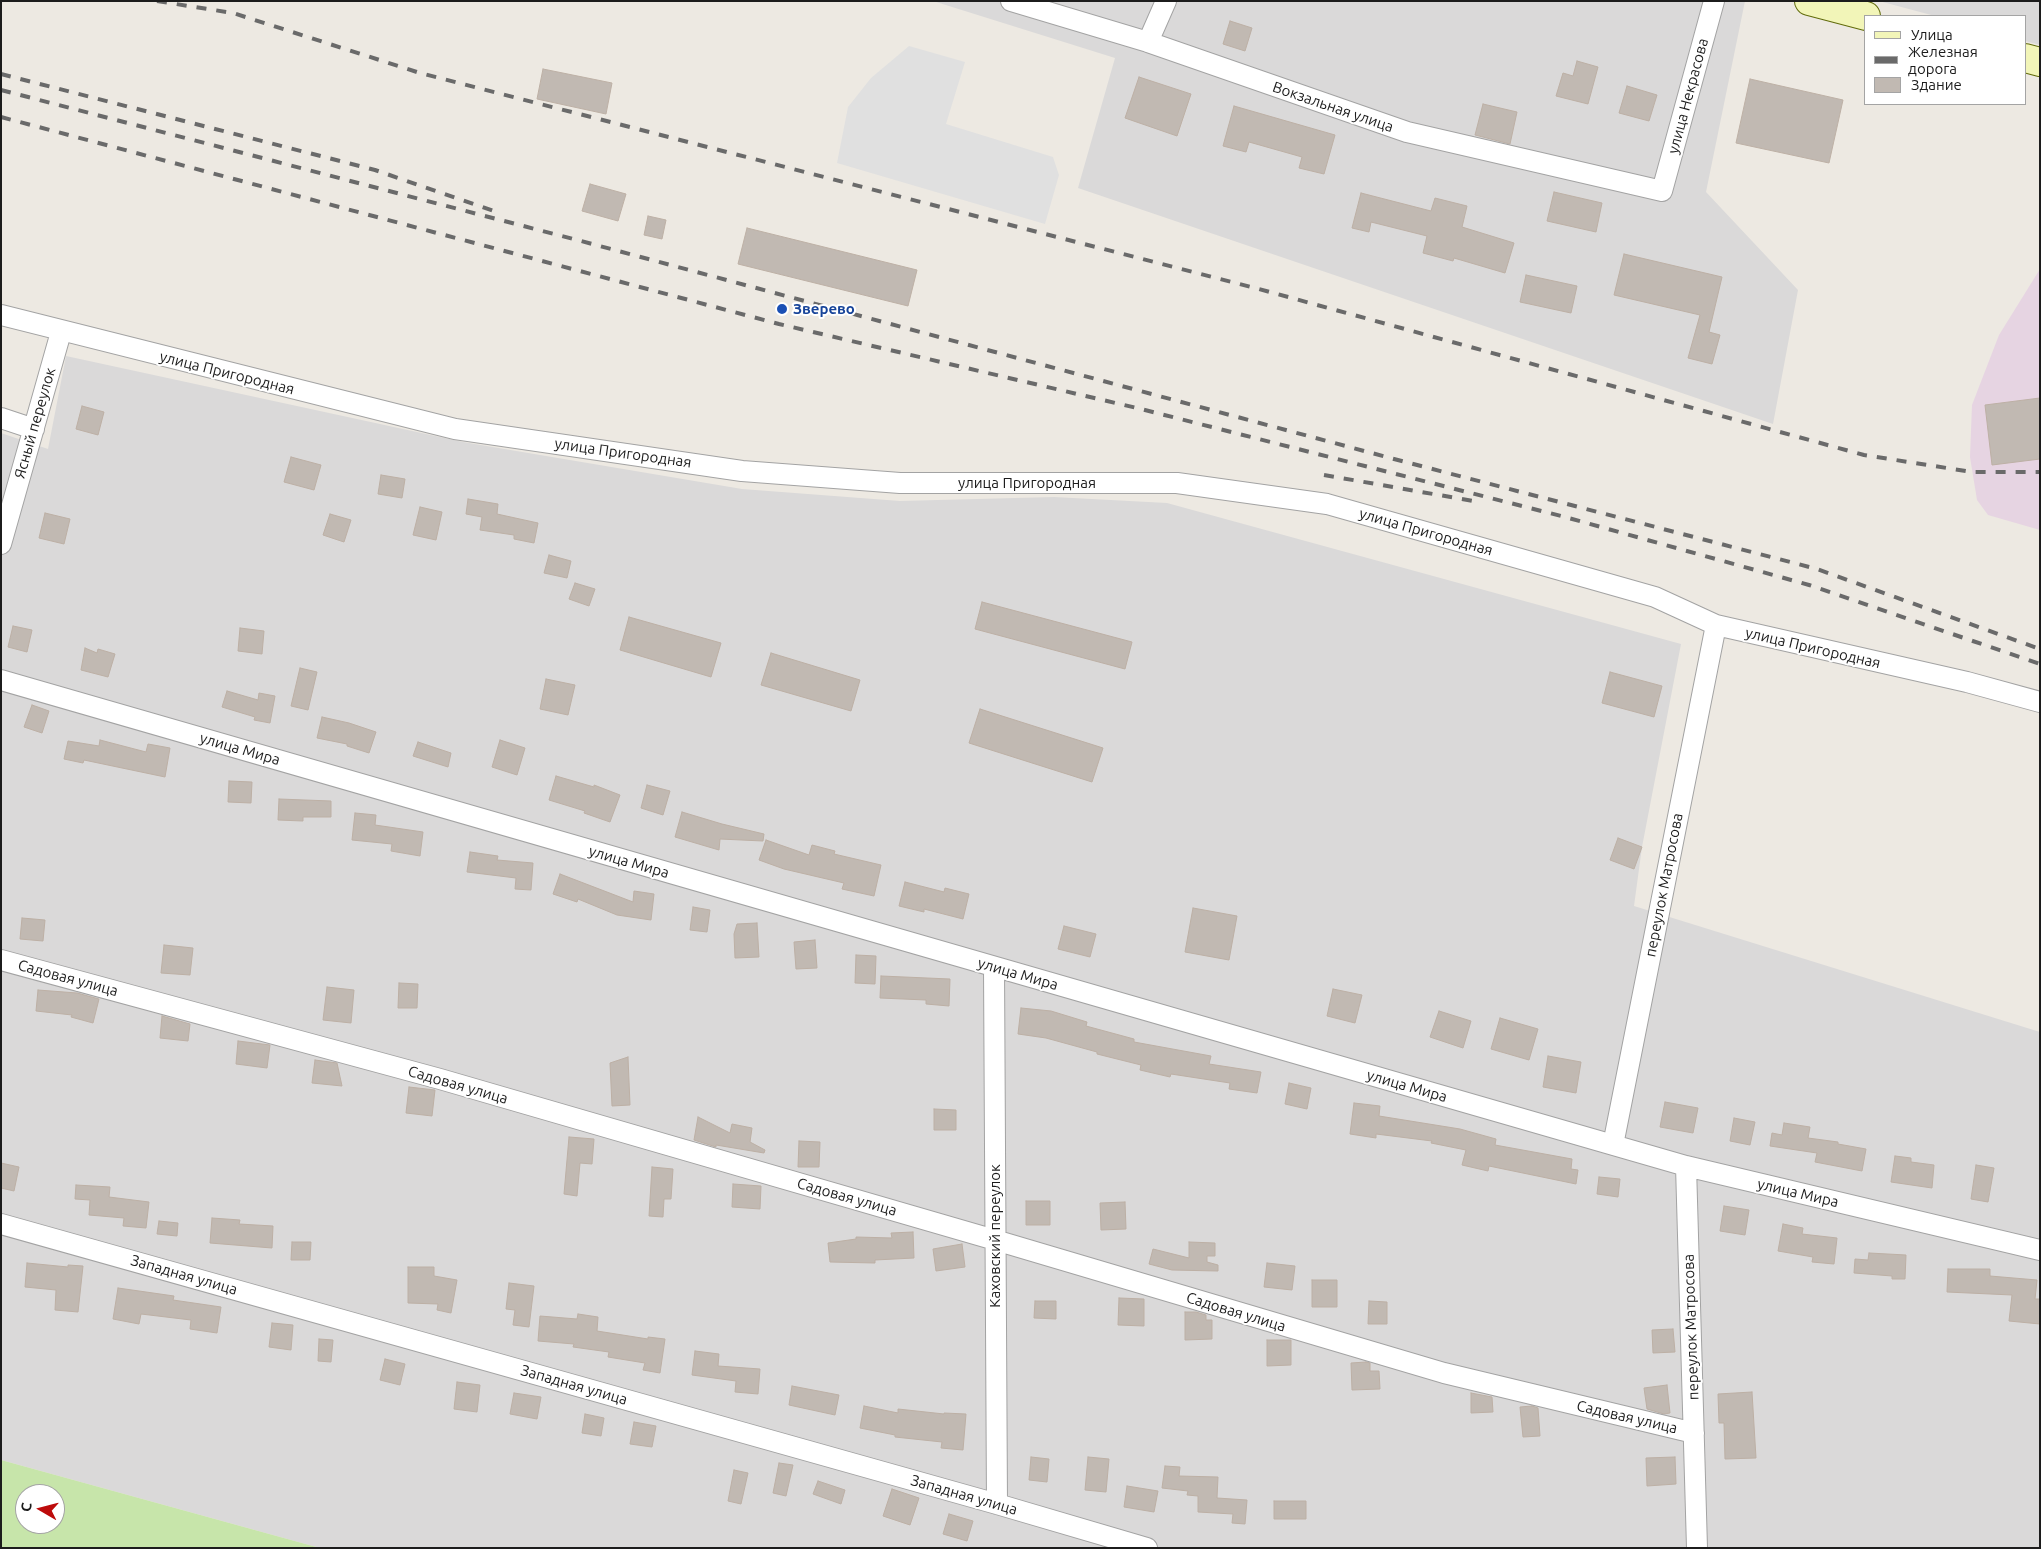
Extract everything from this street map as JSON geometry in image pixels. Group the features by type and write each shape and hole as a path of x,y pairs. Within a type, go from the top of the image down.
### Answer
{"main road":[{"path":"1809,1 1864,15"},
{"path":"2026,58 2040,62"}],"street":[{"name":"Вокзальная улица","path":"1011,1 1148,42 1407,132 1662,190"},
{"path":"1148,42 1166,1"},
{"name":"улица Некрасова","path":"1662,190 1714,1"},
{"name":"улица Пригородная","path":"1,315 61,332 455,429 742,471 900,483 1177,483 1327,504 1656,598 1716,625 1967,682 2040,702"},
{"name":"Ясный переулок","path":"1,544 61,332"},
{"path":"1,418 34,429"},
{"name":"переулок Матросова","path":"1613,1145 1716,625"},
{"name":"улица Мира","path":"1,680 994,968 1686,1166 2040,1250"},
{"name":"Садовая улица","path":"1,960 440,1079 1444,1373 1694,1433"},
{"name":"Каховский переулок","path":"994,968 997,1504"},
{"name":"переулок Матросова","path":"1686,1166 1697,1548"},
{"name":"Западная улица","path":"1,1224 997,1504 1147,1548"}],"shaded area":[{"path":"933,1 1745,1 1706,192 1798,290 1773,424 1078,188 1115,58"},
{"path":"1879,1 2040,1 2040,45 2026,41 2026,15 1931,15"},
{"path":"909,46 965,62 946,124 1053,157 1059,175 1045,224 837,163 848,107 871,78"},
{"path":"2040,269 2040,530 1988,515 1977,500 1970,457 1972,405 1999,335"},
{"path":"66,356 463,442 742,489 900,501 1054,497 1167,503 1681,644 1642,847 1634,906 2040,1032 2040,1548 320,1548 1,1460 1,433 48,449"}],"green space":[{"path":"1,1460 320,1548 1,1548"}],"building":[{"path":"1230,21 1252,28 1245,51 1223,44"},
{"path":"1577,61 1598,67 1588,104 1556,96 1563,73 1573,76"},
{"path":"543,69 612,83 606,114 537,99"},
{"path":"1139,77 1191,94 1177,136 1125,118"},
{"path":"1750,79 1843,100 1829,163 1736,143"},
{"path":"1627,86 1657,95 1649,121 1619,113"},
{"path":"1483,104 1517,112 1510,144 1475,135"},
{"path":"1234,106 1335,135 1324,174 1299,168 1302,157 1249,142 1246,152 1223,146"},
{"path":"590,184 626,194 618,221 582,211"},
{"path":"1554,192 1602,203 1596,232 1547,221"},
{"path":"1361,193 1431,211 1435,198 1467,206 1462,227 1514,243 1505,273 1454,258 1453,261 1423,253 1427,236 1371,222 1369,232 1352,228"},
{"path":"648,216 666,220 662,239 644,235"},
{"path":"747,228 917,270 908,306 738,264"},
{"path":"1624,254 1722,277 1709,332 1720,335 1712,364 1688,358 1700,315 1614,295"},
{"path":"1526,275 1577,286 1571,313 1520,302"},
{"path":"2040,398 2040,459 1992,465 1985,405"},
{"path":"82,406 104,412 98,435 76,429"},
{"path":"291,457 321,465 314,490 284,482"},
{"path":"381,475 405,479 402,498 378,494"},
{"path":"468,499 498,504 497,514 538,523 534,543 514,539 514,535 480,530 482,517 466,514"},
{"path":"420,507 442,512 436,540 413,535"},
{"path":"45,513 70,519 64,544 39,538"},
{"path":"330,514 351,520 344,542 323,535"},
{"path":"549,555 571,561 567,578 544,573"},
{"path":"575,583 595,589 589,606 569,599"},
{"path":"982,602 1132,642 1125,669 975,629"},
{"path":"629,617 721,643 711,677 620,650"},
{"path":"13,626 32,630 27,652 8,647"},
{"path":"240,628 264,631 262,654 238,651"},
{"path":"85,648 97,653 98,649 115,654 108,677 81,670"},
{"path":"771,653 860,680 851,711 761,685"},
{"path":"300,668 317,672 308,710 291,706"},
{"path":"1610,672 1662,686 1654,717 1602,703"},
{"path":"546,679 575,685 568,715 540,709"},
{"path":"227,691 258,700 259,693 275,696 270,723 254,720 255,717 222,707"},
{"path":"32,705 49,711 42,733 24,727"},
{"path":"980,709 1103,748 1092,782 969,743"},
{"path":"322,717 376,732 369,753 347,746 347,744 317,738"},
{"path":"100,740 146,752 148,744 170,748 165,777 84,760 83,763 64,759 68,741 99,746"},
{"path":"500,740 525,748 517,775 492,767"},
{"path":"418,742 451,753 448,767 413,756"},
{"path":"556,776 594,787 594,785 620,795 610,822 584,813 585,811 549,800"},
{"path":"229,781 252,782 251,803 228,802"},
{"path":"647,785 670,791 663,815 641,808"},
{"path":"279,799 331,801 331,817 303,817 303,821 278,820"},
{"path":"682,812 764,834 763,841 720,839 719,850 675,837"},
{"path":"355,813 376,815 375,825 423,832 420,856 391,851 392,844 352,840"},
{"path":"1618,838 1642,847 1634,869 1610,860"},
{"path":"766,840 809,855 812,845 835,851 834,854 881,865 874,896 842,889 844,883 784,869 759,860"},
{"path":"470,852 498,856 497,860 533,863 531,890 515,889 516,878 467,872"},
{"path":"560,874 633,902 634,891 654,894 651,920 617,915 578,899 577,902 553,894"},
{"path":"905,882 944,892 945,888 969,894 963,919 924,909 924,912 899,906"},
{"path":"693,907 710,910 707,932 690,930"},
{"path":"1193,908 1237,916 1229,960 1185,952"},
{"path":"22,918 45,920 43,941 20,939"},
{"path":"757,923 759,957 735,958 734,934 737,924"},
{"path":"1064,926 1096,934 1090,957 1058,949"},
{"path":"815,940 817,968 796,969 794,942"},
{"path":"164,945 193,948 190,975 161,973"},
{"path":"856,955 876,956 875,984 855,983"},
{"path":"881,976 950,979 949,1006 926,1004 926,1000 880,998"},
{"path":"399,983 418,984 417,1008 398,1008"},
{"path":"327,987 354,990 351,1023 323,1020"},
{"path":"1333,989 1362,995 1355,1023 1327,1016"},
{"path":"38,990 77,993 99,999 93,1023 71,1017 72,1015 36,1011"},
{"path":"1021,1008 1051,1011 1087,1022 1086,1026 1134,1039 1134,1042 1211,1056 1209,1064 1261,1072 1257,1093 1229,1089 1230,1083 1171,1074 1170,1077 1140,1070 1141,1065 1097,1054 1097,1052 1046,1038 1018,1034"},
{"path":"1439,1011 1471,1021 1463,1048 1430,1037"},
{"path":"162,1016 190,1024 188,1041 160,1038"},
{"path":"1500,1018 1538,1029 1529,1060 1491,1049"},
{"path":"238,1041 270,1045 267,1068 236,1064"},
{"path":"1548,1056 1581,1062 1576,1093 1543,1087"},
{"path":"628,1057 630,1105 612,1106 610,1063"},
{"path":"315,1060 337,1063 342,1086 312,1083"},
{"path":"1289,1083 1311,1088 1307,1109 1285,1104"},
{"path":"409,1087 435,1090 432,1116 406,1113"},
{"path":"1665,1102 1698,1108 1693,1133 1660,1127"},
{"path":"1354,1103 1380,1106 1379,1116 1460,1129 1496,1139 1495,1145 1572,1159 1571,1169 1578,1170 1576,1184 1489,1166 1488,1171 1462,1165 1466,1150 1431,1143 1432,1141 1376,1134 1376,1138 1350,1134"},
{"path":"934,1109 956,1110 956,1130 934,1130"},
{"path":"698,1117 730,1133 732,1124 752,1128 750,1142 765,1150 764,1153 716,1145 716,1147 694,1140"},
{"path":"1734,1118 1755,1122 1750,1145 1730,1141"},
{"path":"1784,1123 1810,1127 1808,1138 1838,1142 1838,1144 1866,1149 1862,1171 1815,1162 1817,1153 1770,1146 1772,1133 1782,1135"},
{"path":"569,1137 594,1139 592,1164 580,1163 577,1196 564,1194"},
{"path":"799,1141 820,1142 819,1167 798,1167"},
{"path":"1895,1156 1911,1158 1911,1162 1934,1165 1932,1188 1891,1182"},
{"path":"1,1163 19,1167 14,1191 1,1188"},
{"path":"1976,1165 1994,1168 1988,1202 1971,1199"},
{"path":"652,1167 673,1169 671,1199 664,1199 663,1217 649,1216"},
{"path":"1599,1177 1620,1179 1618,1197 1597,1194"},
{"path":"733,1184 761,1186 760,1209 732,1207"},
{"path":"76,1185 110,1187 109,1197 149,1202 146,1228 123,1226 124,1218 89,1215 90,1200 75,1199"},
{"path":"1026,1201 1050,1201 1050,1225 1026,1225"},
{"path":"1125,1202 1126,1229 1101,1230 1100,1203"},
{"path":"1724,1206 1749,1210 1745,1235 1720,1231"},
{"path":"212,1218 240,1220 239,1224 273,1226 272,1248 210,1243"},
{"path":"159,1221 178,1223 177,1236 157,1234"},
{"path":"1783,1224 1803,1228 1802,1234 1837,1238 1834,1264 1812,1262 1813,1257 1778,1251"},
{"path":"913,1232 914,1258 875,1260 875,1263 830,1262 828,1243 856,1239 856,1237 892,1238 891,1233"},
{"path":"292,1242 311,1242 310,1260 291,1260"},
{"path":"1189,1242 1215,1243 1215,1256 1207,1256 1207,1262 1218,1265 1218,1271 1172,1270 1149,1264 1153,1249 1189,1258"},
{"path":"962,1244 965,1267 936,1271 933,1249"},
{"path":"1869,1253 1906,1255 1905,1279 1892,1279 1892,1276 1854,1273 1855,1259 1868,1260"},
{"path":"27,1263 68,1267 68,1265 83,1266 78,1312 55,1310 56,1290 25,1287"},
{"path":"1267,1263 1295,1266 1292,1290 1264,1287"},
{"path":"408,1267 434,1267 434,1276 457,1280 451,1313 437,1310 438,1304 408,1303"},
{"path":"1948,1269 1990,1269 1990,1276 2037,1280 2035,1299 2040,1299 2040,1324 2009,1321 2012,1295 1947,1292"},
{"path":"1312,1280 1337,1280 1337,1307 1312,1307"},
{"path":"509,1283 534,1286 529,1327 513,1325 515,1310 506,1309"},
{"path":"118,1288 174,1296 173,1300 221,1307 217,1333 190,1329 191,1320 141,1314 139,1324 113,1319"},
{"path":"1119,1298 1144,1299 1144,1326 1118,1325"},
{"path":"1035,1301 1056,1301 1056,1319 1034,1318"},
{"path":"1369,1301 1387,1302 1387,1324 1368,1324"},
{"path":"1185,1312 1196,1312 1206,1315 1206,1320 1212,1320 1212,1339 1185,1340"},
{"path":"578,1314 598,1317 597,1331 648,1339 648,1337 665,1339 660,1373 643,1370 645,1363 608,1357 609,1352 573,1347 574,1344 538,1341 540,1316 577,1319"},
{"path":"272,1323 293,1325 291,1350 269,1347"},
{"path":"1673,1329 1675,1352 1653,1353 1652,1330"},
{"path":"319,1339 333,1340 331,1362 318,1361"},
{"path":"1267,1340 1291,1340 1291,1365 1267,1366"},
{"path":"695,1351 719,1354 718,1366 760,1369 758,1394 735,1392 736,1381 692,1375"},
{"path":"385,1359 405,1364 400,1385 380,1380"},
{"path":"1351,1363 1370,1363 1370,1371 1379,1371 1380,1389 1352,1390"},
{"path":"457,1382 480,1385 477,1412 454,1409"},
{"path":"1667,1385 1670,1413 1664,1414 1647,1409 1644,1388"},
{"path":"792,1386 839,1395 835,1415 789,1405"},
{"path":"1752,1392 1756,1458 1725,1459 1724,1423 1719,1423 1718,1394"},
{"path":"514,1393 541,1397 537,1419 510,1414"},
{"path":"1471,1393 1492,1397 1493,1412 1471,1413"},
{"path":"864,1406 898,1413 898,1409 944,1414 966,1414 963,1450 941,1448 942,1442 895,1437 895,1435 860,1428"},
{"path":"1532,1406 1538,1408 1540,1436 1523,1437 1520,1407"},
{"path":"585,1414 604,1418 601,1436 582,1433"},
{"path":"634,1422 656,1426 652,1447 630,1444"},
{"path":"1031,1457 1049,1459 1047,1482 1029,1480"},
{"path":"1088,1457 1109,1459 1106,1492 1085,1490"},
{"path":"1675,1457 1676,1484 1647,1486 1646,1458"},
{"path":"779,1463 793,1465 786,1496 773,1493"},
{"path":"1165,1466 1180,1467 1179,1476 1218,1477 1217,1498 1247,1500 1245,1524 1232,1523 1233,1514 1198,1512 1198,1496 1187,1495 1188,1491 1162,1488"},
{"path":"734,1470 748,1473 741,1504 728,1501"},
{"path":"818,1481 845,1490 841,1504 813,1494"},
{"path":"1127,1486 1158,1491 1154,1512 1124,1507"},
{"path":"892,1489 919,1498 910,1525 883,1516"},
{"path":"1274,1501 1306,1501 1306,1519 1274,1519"},
{"path":"949,1514 973,1521 967,1541 943,1534"}],"railway":[{"path":"157,1 233,13 420,73 1259,289 1864,455 1972,472 2040,472"},
{"path":"1,74 375,170 500,213"},
{"path":"1,90 581,241 1394,459 1817,569 2040,649"},
{"path":"1,117 779,324 1141,409 1565,517 1809,585 2040,664"},
{"path":"1324,475 1479,502"}],"place":[{"name":"Зверево","path":"782,309"}]}
